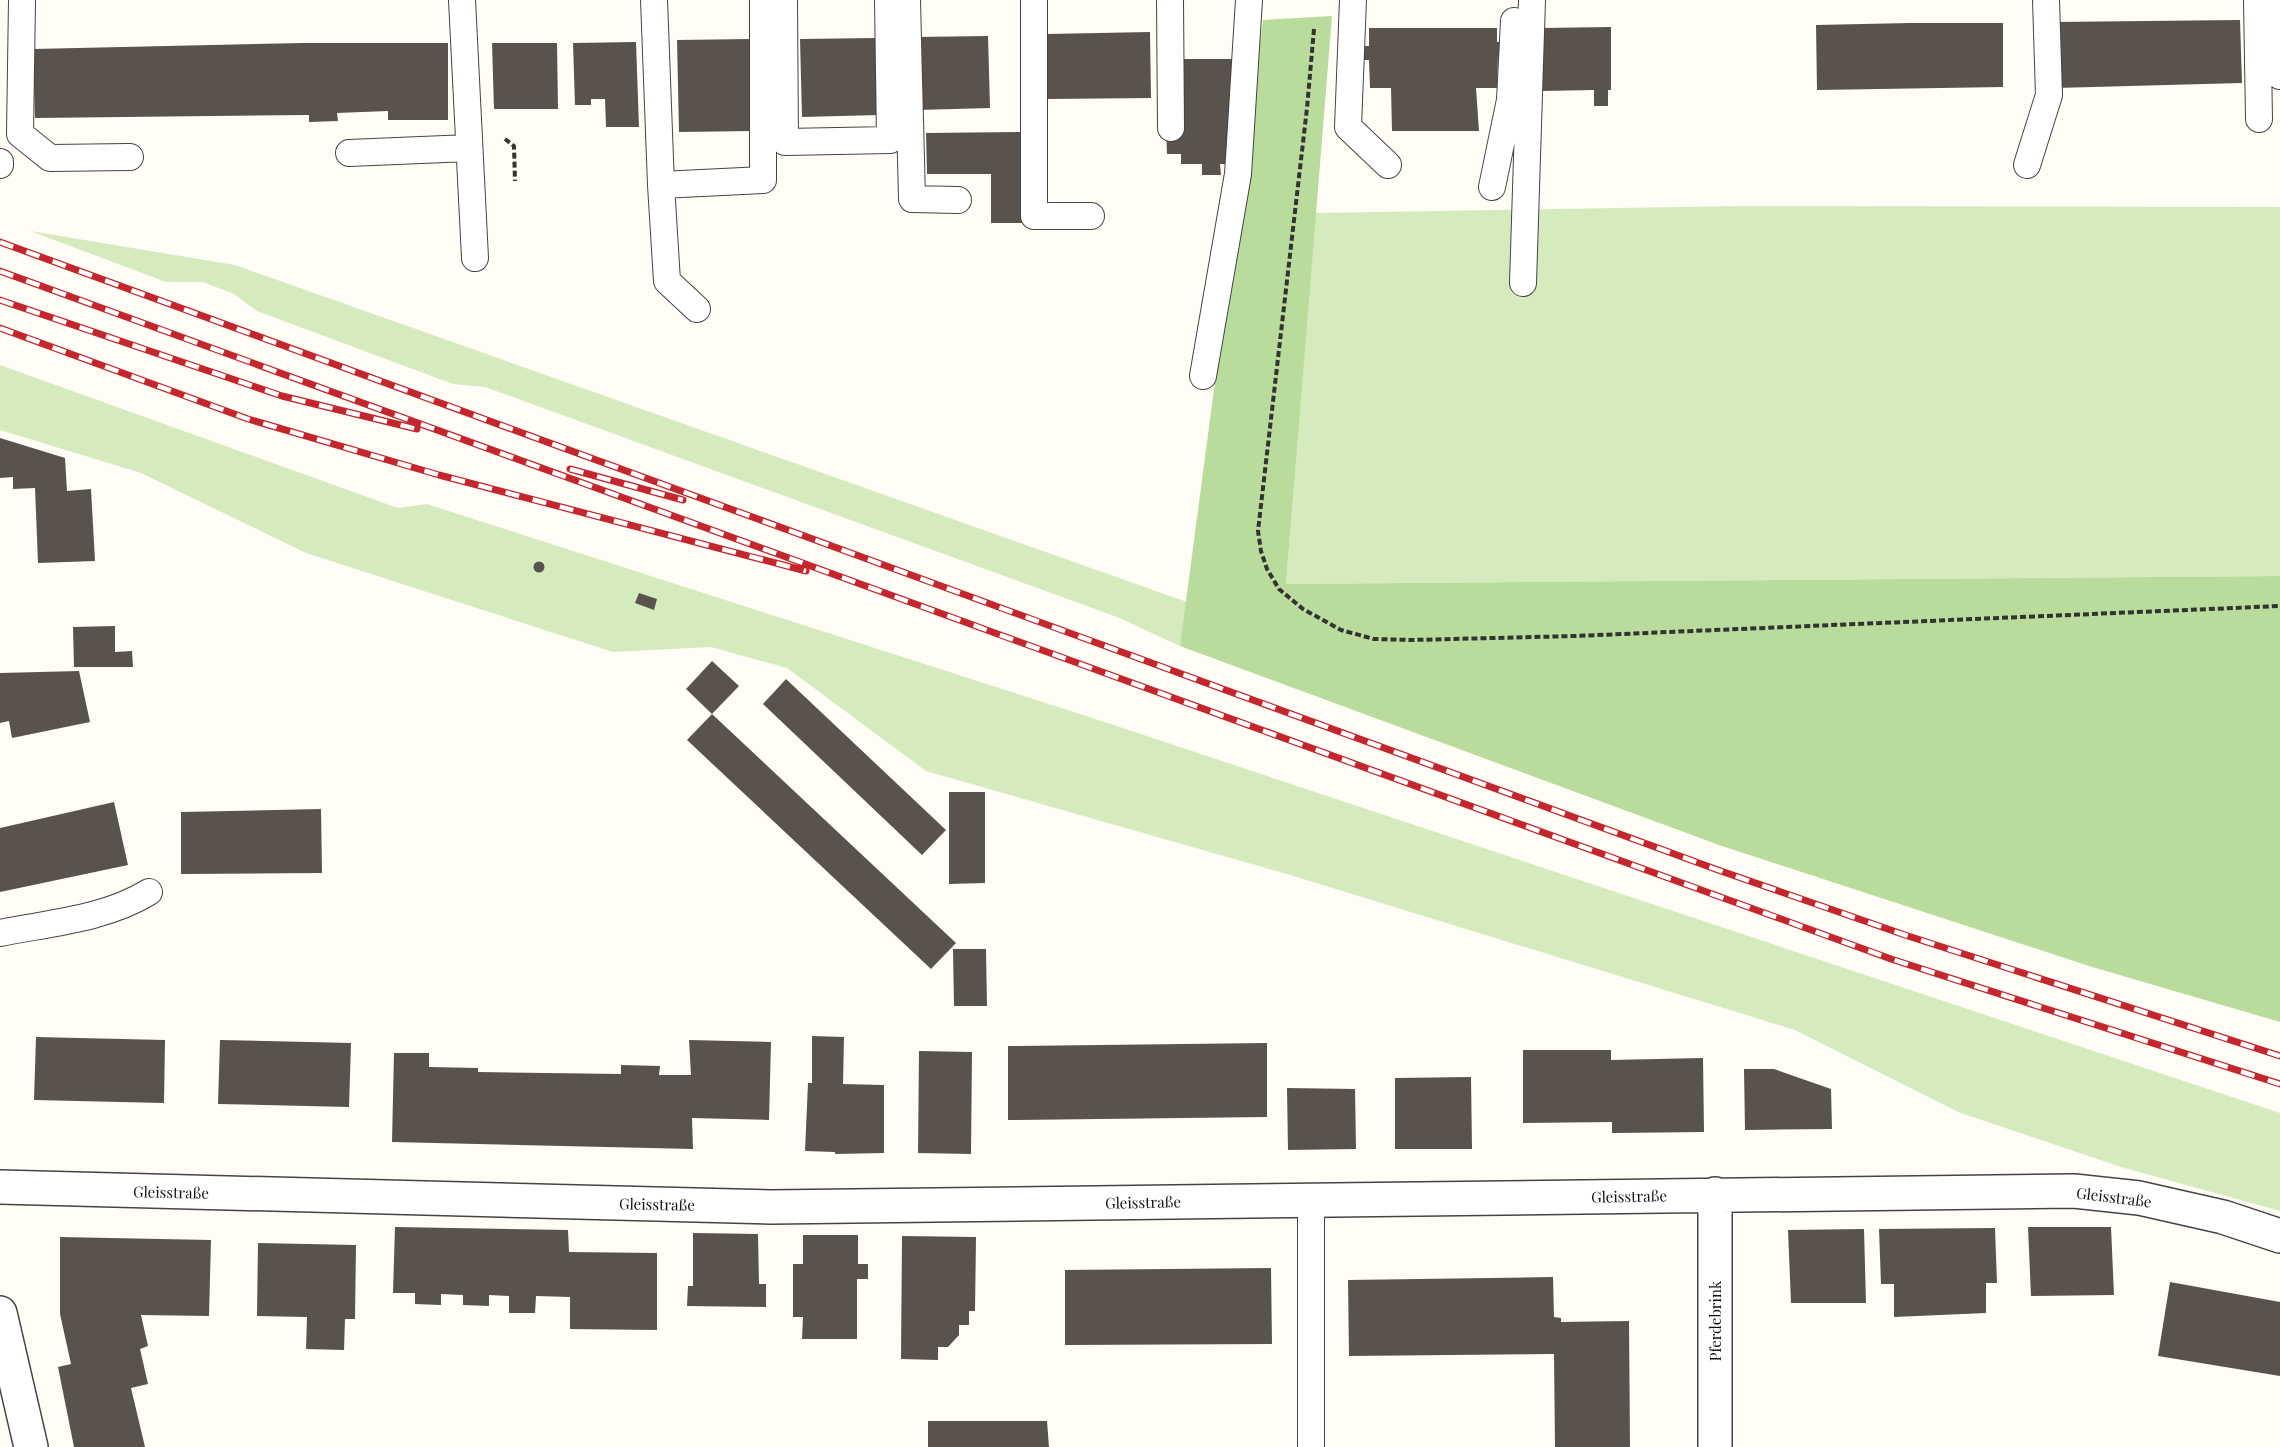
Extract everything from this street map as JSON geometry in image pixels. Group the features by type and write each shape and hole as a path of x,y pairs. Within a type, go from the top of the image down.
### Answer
{"street":[{"name":"Gleisstraße","path":"0,1187 771,1207 2074,1191 2149,1200 2223,1217 2280,1236"},
{"name":"Pferdebrink","path":"1715,1194 1715,1447"},
{"path":"0,1313 9,1393 31,1447"}],"lane":[{"path":"22,0 20,134 50,158 130,157"},
{"path":"462,0 475,258"},
{"path":"654,0 667,281 697,309"},
{"path":"661,185 763,180 763,0"},
{"path":"784,0 785,142 890,140 888,0"},
{"path":"907,0 912,199 958,201"},
{"path":"1034,0 1034,216 1091,216"},
{"path":"1170,0 1172,128"},
{"path":"1203,376 1238,174 1249,0"},
{"path":"1353,0 1348,127 1388,165"},
{"path":"1492,187 1510,100 1515,0"},
{"path":"1523,283 1532,0"},
{"path":"2027,165 2049,94 2046,0"},
{"path":"2257,0 2259,119"},
{"path":"2278,0 2280,76"},
{"path":"349,153 469,148"},
{"path":"0,933 109,912 149,892"},
{"path":"1311,1200 1311,1447"}],"path":[{"path":"1314,22 1307,108 1258,531 1261,551 1273,579 1279,589 1303,609 1341,630 1374,639 1412,640 1575,636 1947,618 2280,606"}],"green space":[{"path":"1332,16 1286,584 2280,576 2280,1022 2089,966 1719,845 1180,646 1263,20"},
{"path":"1742,206 2280,207 2280,576 1286,584 1315,213"},
{"path":"30,231 235,265 1187,602 1180,646 1117,617 485,387 453,384 257,311 234,294 203,282 166,282"},
{"path":"0,365 398,508 427,504 1114,725 2280,1113 2280,1211 2121,1167 1958,1112 1795,1030 1287,874 926,771 787,668 711,647 613,652 306,553 141,473 0,430"}],"building":[{"path":"2240,20 2242,83 2055,88 2054,22"},
{"path":"2003,23 2003,87 1817,90 1816,25"},
{"path":"1611,27 1611,90 1608,90 1608,106 1594,106 1594,90 1541,91 1541,28"},
{"path":"1369,28 1497,28 1497,42 1505,42 1506,56 1498,56 1497,88 1476,88 1479,131 1392,131 1391,88 1370,88 1369,60 1359,60 1359,46 1369,46"},
{"path":"1150,32 1151,98 1048,99 1047,34"},
{"path":"988,36 990,108 917,110 916,37"},
{"path":"876,38 879,115 802,117 800,39"},
{"path":"751,39 754,131 679,132 677,40"},
{"path":"636,42 639,127 606,127 605,99 591,99 591,105 575,105 573,43"},
{"path":"304,43 448,43 448,120 388,120 388,111 337,113 338,121 309,122 309,115 35,118 33,49"},
{"path":"492,43 557,43 558,109 494,109"},
{"path":"1181,59 1234,59 1231,164 1220,164 1221,175 1202,175 1202,164 1181,164 1181,154 1167,154 1166,128"},
{"path":"1025,132 1022,223 991,223 991,174 927,174 926,133"},
{"path":"0,438 65,458 67,491 91,489 95,561 38,563 35,488 13,489 13,477 0,478"},
{"path":"539,561 545,567 539,573 533,567"},
{"path":"639,593 657,599 654,610 635,603"},
{"path":"115,626 115,652 132,651 133,667 74,667 73,627"},
{"path":"712,661 739,686 712,714 686,689"},
{"path":"79,671 90,722 12,738 9,721 0,723 0,673"},
{"path":"786,679 946,830 922,855 763,704"},
{"path":"712,714 956,943 931,969 687,740"},
{"path":"949,792 985,792 985,883 949,884"},
{"path":"114,802 128,865 0,892 0,828"},
{"path":"321,809 322,873 181,874 181,812"},
{"path":"953,949 986,949 987,1006 954,1006"},
{"path":"812,1036 844,1037 843,1084 884,1085 884,1153 835,1154 835,1152 805,1151 808,1083 812,1083"},
{"path":"36,1037 165,1040 164,1103 34,1100"},
{"path":"220,1040 351,1043 349,1107 218,1104"},
{"path":"689,1040 771,1042 769,1120 692,1118 693,1149 392,1142 394,1053 429,1053 429,1067 478,1068 478,1072 621,1074 621,1065 660,1066 659,1075 691,1075"},
{"path":"1267,1043 1267,1117 1008,1120 1008,1046"},
{"path":"1523,1050 1611,1050 1611,1060 1703,1058 1704,1132 1612,1133 1612,1122 1523,1123"},
{"path":"919,1051 972,1052 971,1154 918,1153"},
{"path":"1744,1069 1774,1069 1831,1089 1832,1129 1745,1130"},
{"path":"1471,1077 1472,1149 1395,1149 1395,1078"},
{"path":"1287,1088 1355,1089 1356,1149 1288,1150"},
{"path":"395,1227 568,1230 569,1252 657,1253 657,1330 570,1329 570,1297 536,1296 535,1313 509,1313 509,1296 489,1295 489,1306 463,1305 463,1295 441,1294 441,1305 415,1304 415,1293 393,1293"},
{"path":"2028,1227 2111,1227 2114,1295 2031,1296"},
{"path":"1995,1228 1997,1283 1986,1283 1986,1313 1894,1317 1894,1284 1881,1284 1879,1229"},
{"path":"1864,1229 1866,1303 1791,1303 1788,1230"},
{"path":"693,1233 758,1234 759,1284 766,1284 766,1307 687,1306 688,1286 693,1286"},
{"path":"803,1235 858,1235 858,1264 868,1264 868,1279 857,1279 857,1339 802,1339 803,1317 793,1317 793,1264 803,1264"},
{"path":"902,1236 976,1237 975,1311 969,1311 969,1325 959,1325 959,1335 948,1347 938,1347 938,1360 901,1359"},
{"path":"60,1237 211,1240 209,1316 141,1315 148,1346 140,1349 148,1384 131,1388 145,1447 74,1447 58,1367 71,1364 60,1314"},
{"path":"258,1243 356,1245 355,1319 345,1319 344,1350 306,1349 307,1317 257,1316"},
{"path":"1271,1268 1272,1344 1065,1345 1065,1270"},
{"path":"1553,1277 1554,1317 1561,1318 1561,1322 1629,1321 1630,1447 1555,1447 1554,1354 1349,1356 1348,1280"},
{"path":"2170,1282 2280,1302 2280,1376 2158,1356"},
{"path":"928,1421 1047,1421 1049,1447 928,1447"}],"railway":[{"path":"0,242 1718,870 1905,935 2280,1056"},
{"path":"0,271 1891,959 2280,1084"},
{"path":"0,300 282,396 417,429"},
{"path":"0,328 248,419 439,475 806,571"},
{"path":"570,469 683,500"}]}
